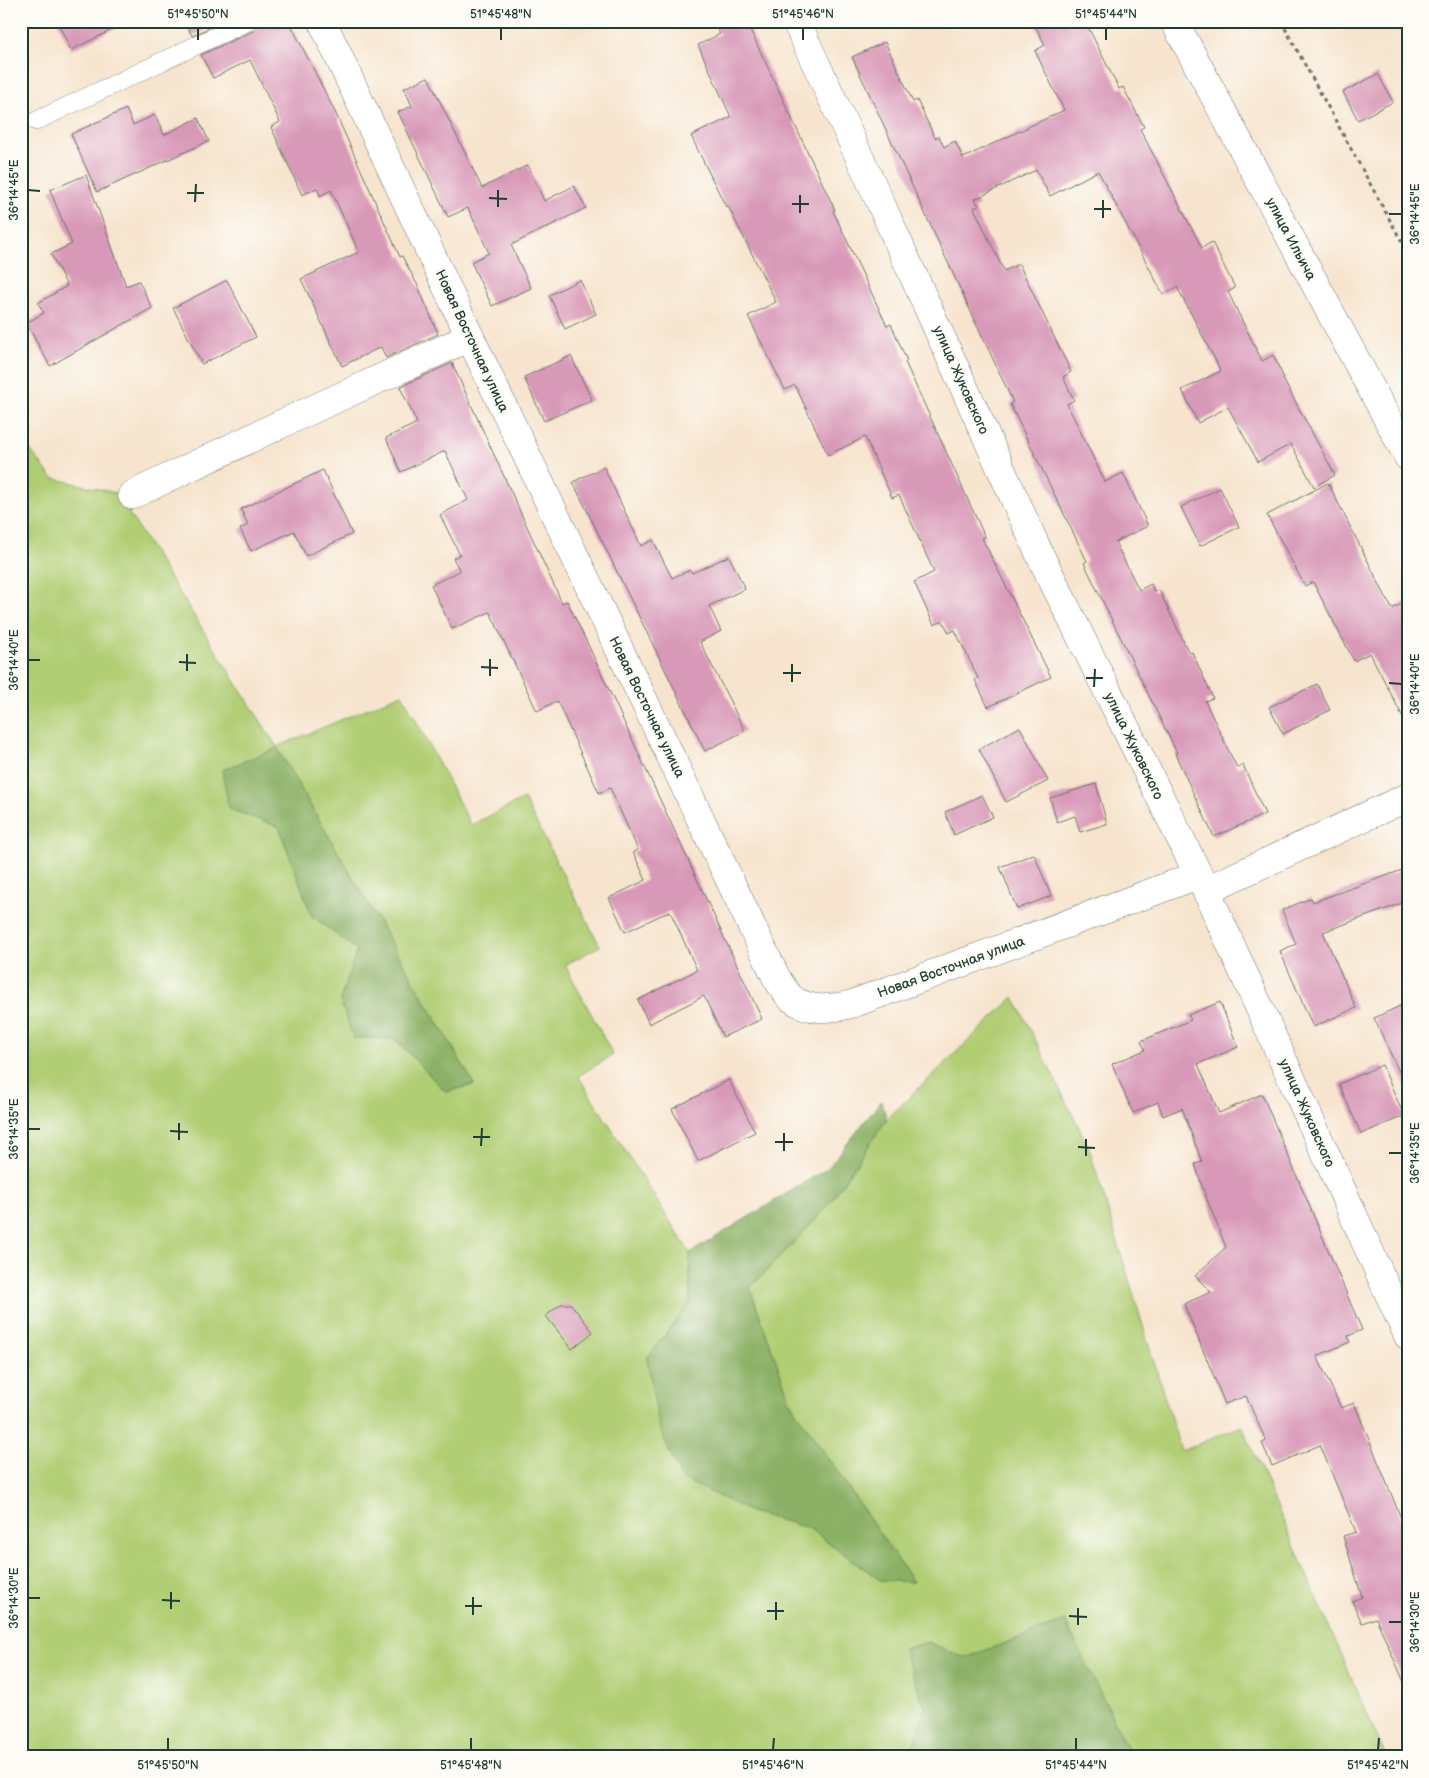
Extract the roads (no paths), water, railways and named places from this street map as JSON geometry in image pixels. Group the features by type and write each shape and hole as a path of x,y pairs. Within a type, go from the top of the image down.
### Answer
{"street":[{"name":"Новая Восточная улица","path":"322,21 470,337 777,979 791,997 810,1008 833,1008 852,1004 1202,882 1408,797"},
{"name":"улица Жуковского","path":"796,21 1040,555 1202,882 1408,1336"},
{"name":"улица Ильича","path":"1174,21 1408,457"},
{"path":"132,495 470,337"}],"lane":[{"path":"36,121 248,21"}]}
